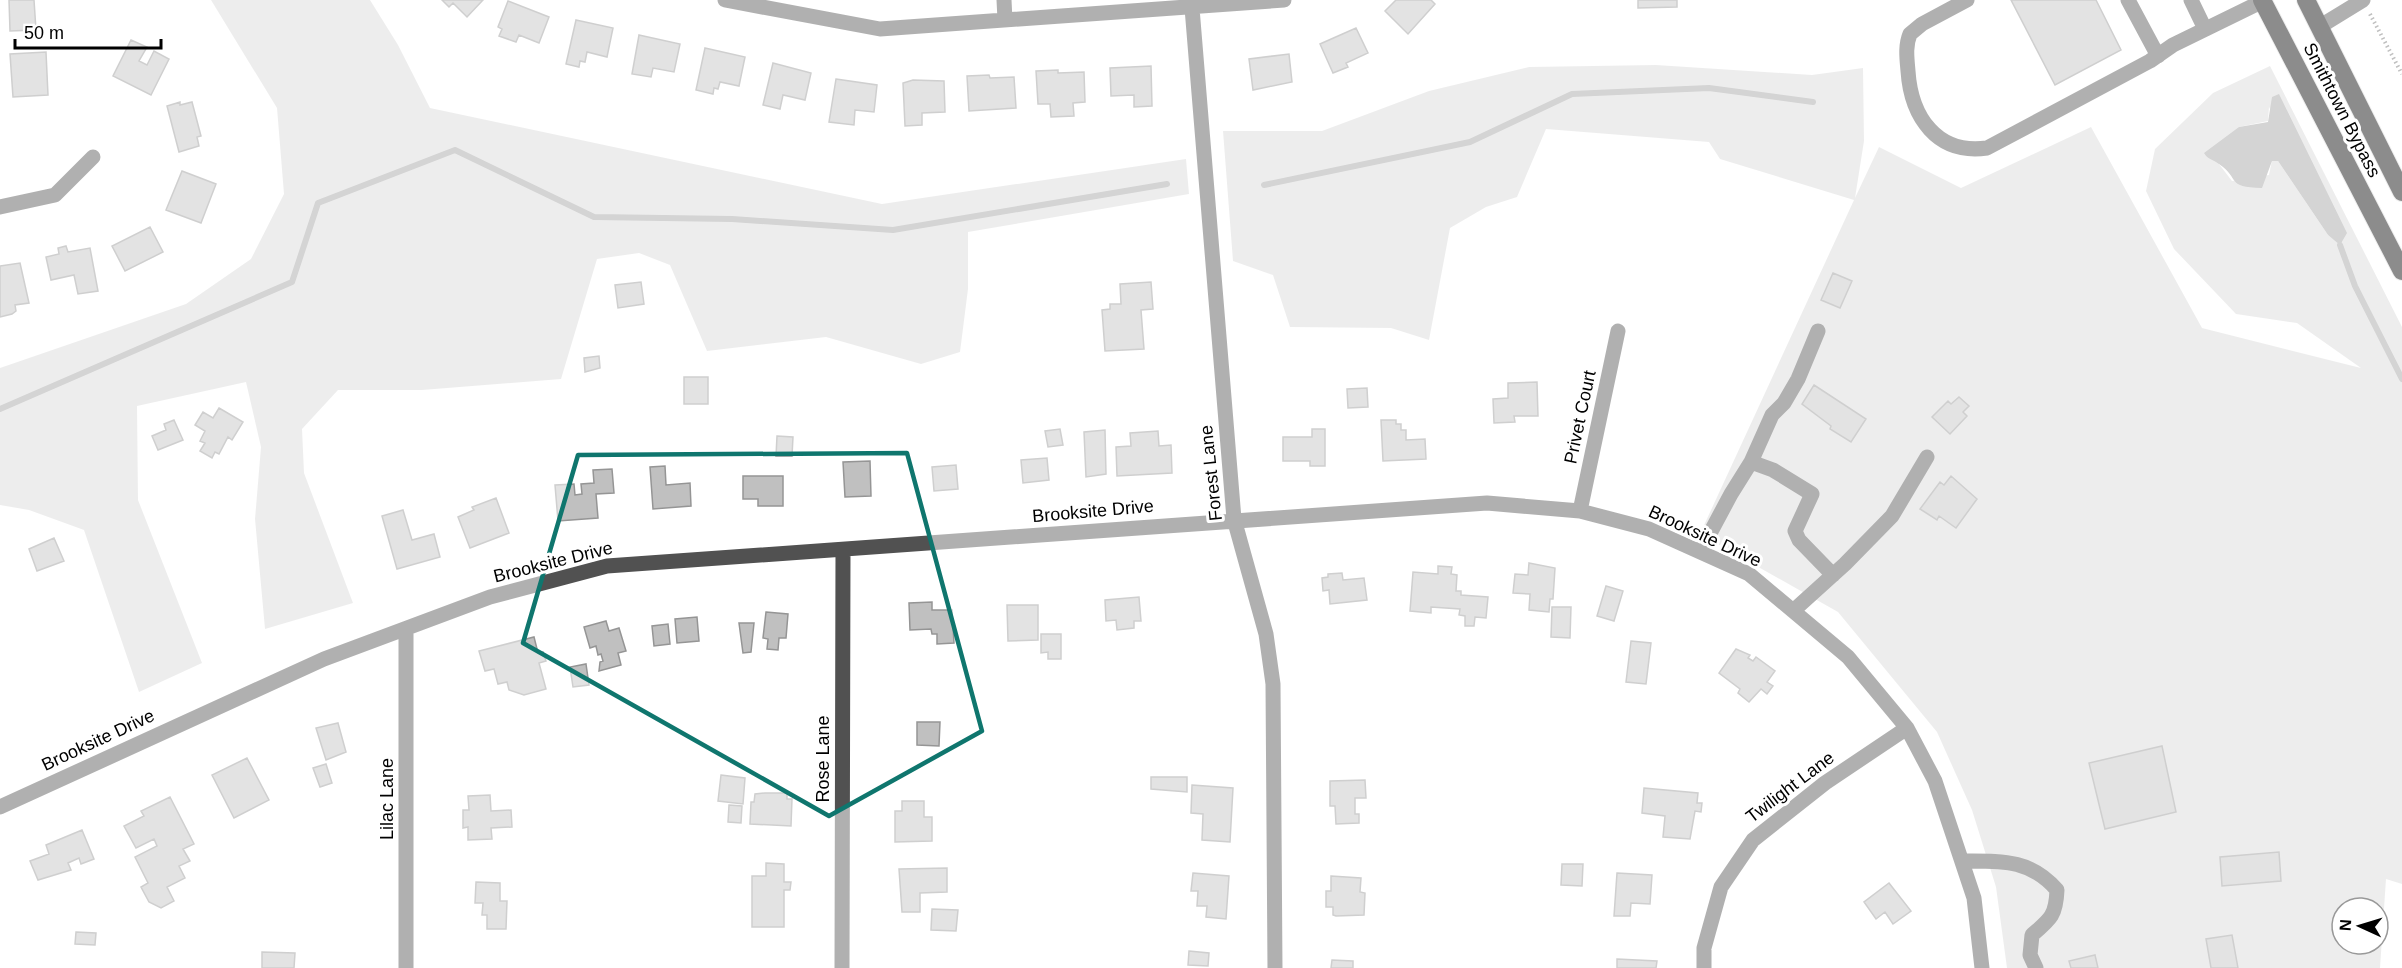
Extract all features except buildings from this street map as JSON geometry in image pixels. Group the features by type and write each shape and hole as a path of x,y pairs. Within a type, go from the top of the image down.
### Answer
{"highway":[{"name":"Smithtown Bypass","path":"2262,0 2402,271"},
{"name":"Smithtown Bypass","path":"2306,0 2401,188"}],"street":[{"path":"725,0 880,29 1284,0"},
{"path":"1004,0 1005,20"},
{"path":"1967,0 1922,24 1910,34 1907,59 1909,87 1916,110 1928,130 1951,144 1969,150 1987,148 2262,0"},
{"path":"2128,0 2158,56"},
{"path":"2191,0 2205,29"},
{"path":"2319,27 2363,0"},
{"name":"Forest Lane","path":"1192,8 1234,519 1266,634 1273,684 1275,968"},
{"path":"0,207 55,195 93,157"},
{"name":"Privet Court","path":"1580,511 1618,331"},
{"path":"1700,552 1731,494 1752,462 1772,415 1784,403 1798,379 1818,331"},
{"path":"1793,611 1892,516 1927,457"},
{"path":"1752,462 1773,470 1812,494 1796,531 1799,540 1833,575"},
{"name":"Brooksite Drive","path":"0,807 324,659 490,597 607,566 1234,519 1487,503 1580,511 1649,529 1749,574 1848,657 1907,728 1935,782 1964,861 1974,898 1982,968"},
{"name":"Rose Lane","path":"842,968 843,550"},
{"name":"Lilac Lane","path":"406,629 406,968"},
{"name":"Twilight Lane","path":"1704,968 1704,948 1721,887 1753,840 1825,783 1907,728"},
{"path":"1964,861 2010,861 2044,875 2057,890 2056,910 2049,921 2032,935 2030,954 2036,968"}],"path":[{"path":"2363,0 2402,74"}],"highlighted area":[{"path":"907,453 982,731 829,816 523,643 578,455"}],"shaded area":[{"path":"211,0 370,0 398,45 430,108 882,204 1186,159 1189,194 968,232 968,289 960,352 921,364 826,337 707,351 670,265 639,253 597,259 561,379 422,390 338,390 302,429 304,473 353,603 265,629 255,519 261,447 246,382 137,406 138,500 202,663 139,692 84,530 29,510 0,505 0,368 186,304 251,259 284,194 277,108"},
{"path":"1656,65 1812,75 1863,68 1864,141 1855,198 1879,147 1961,188 2091,127 2202,328 2361,368 2297,323 2236,314 2174,249 2146,191 2155,149 2213,93 2270,66 2402,327 2402,884 2386,879 2385,896 2330,896 2330,956 2381,956 2380,968 2007,968 1996,887 1972,810 1937,732 1838,612 1700,534 1854,200 1720,159 1709,142 1546,129 1517,197 1486,207 1450,228 1429,340 1391,328 1290,327 1273,275 1233,261 1223,131 1322,131 1429,91 1529,67","holes":["2269,107 2341,245 2328,235 2278,161 2272,160 2269,175 2232,181 2219,164 2239,127 2268,121"]},
{"path":"2279,94 2347,233 2340,245 2328,235 2278,161 2272,161 2262,188 2250,187 2238,184 2226,169 2204,153 2239,127 2268,122 2272,97"}],"waterway":[{"path":"1264,185 1470,142 1572,94 1709,88 1813,102"},
{"path":"0,409 292,282 318,203 455,150 594,217 732,219 893,230 1167,184"},
{"path":"2340,245 2355,286 2402,379"}]}
